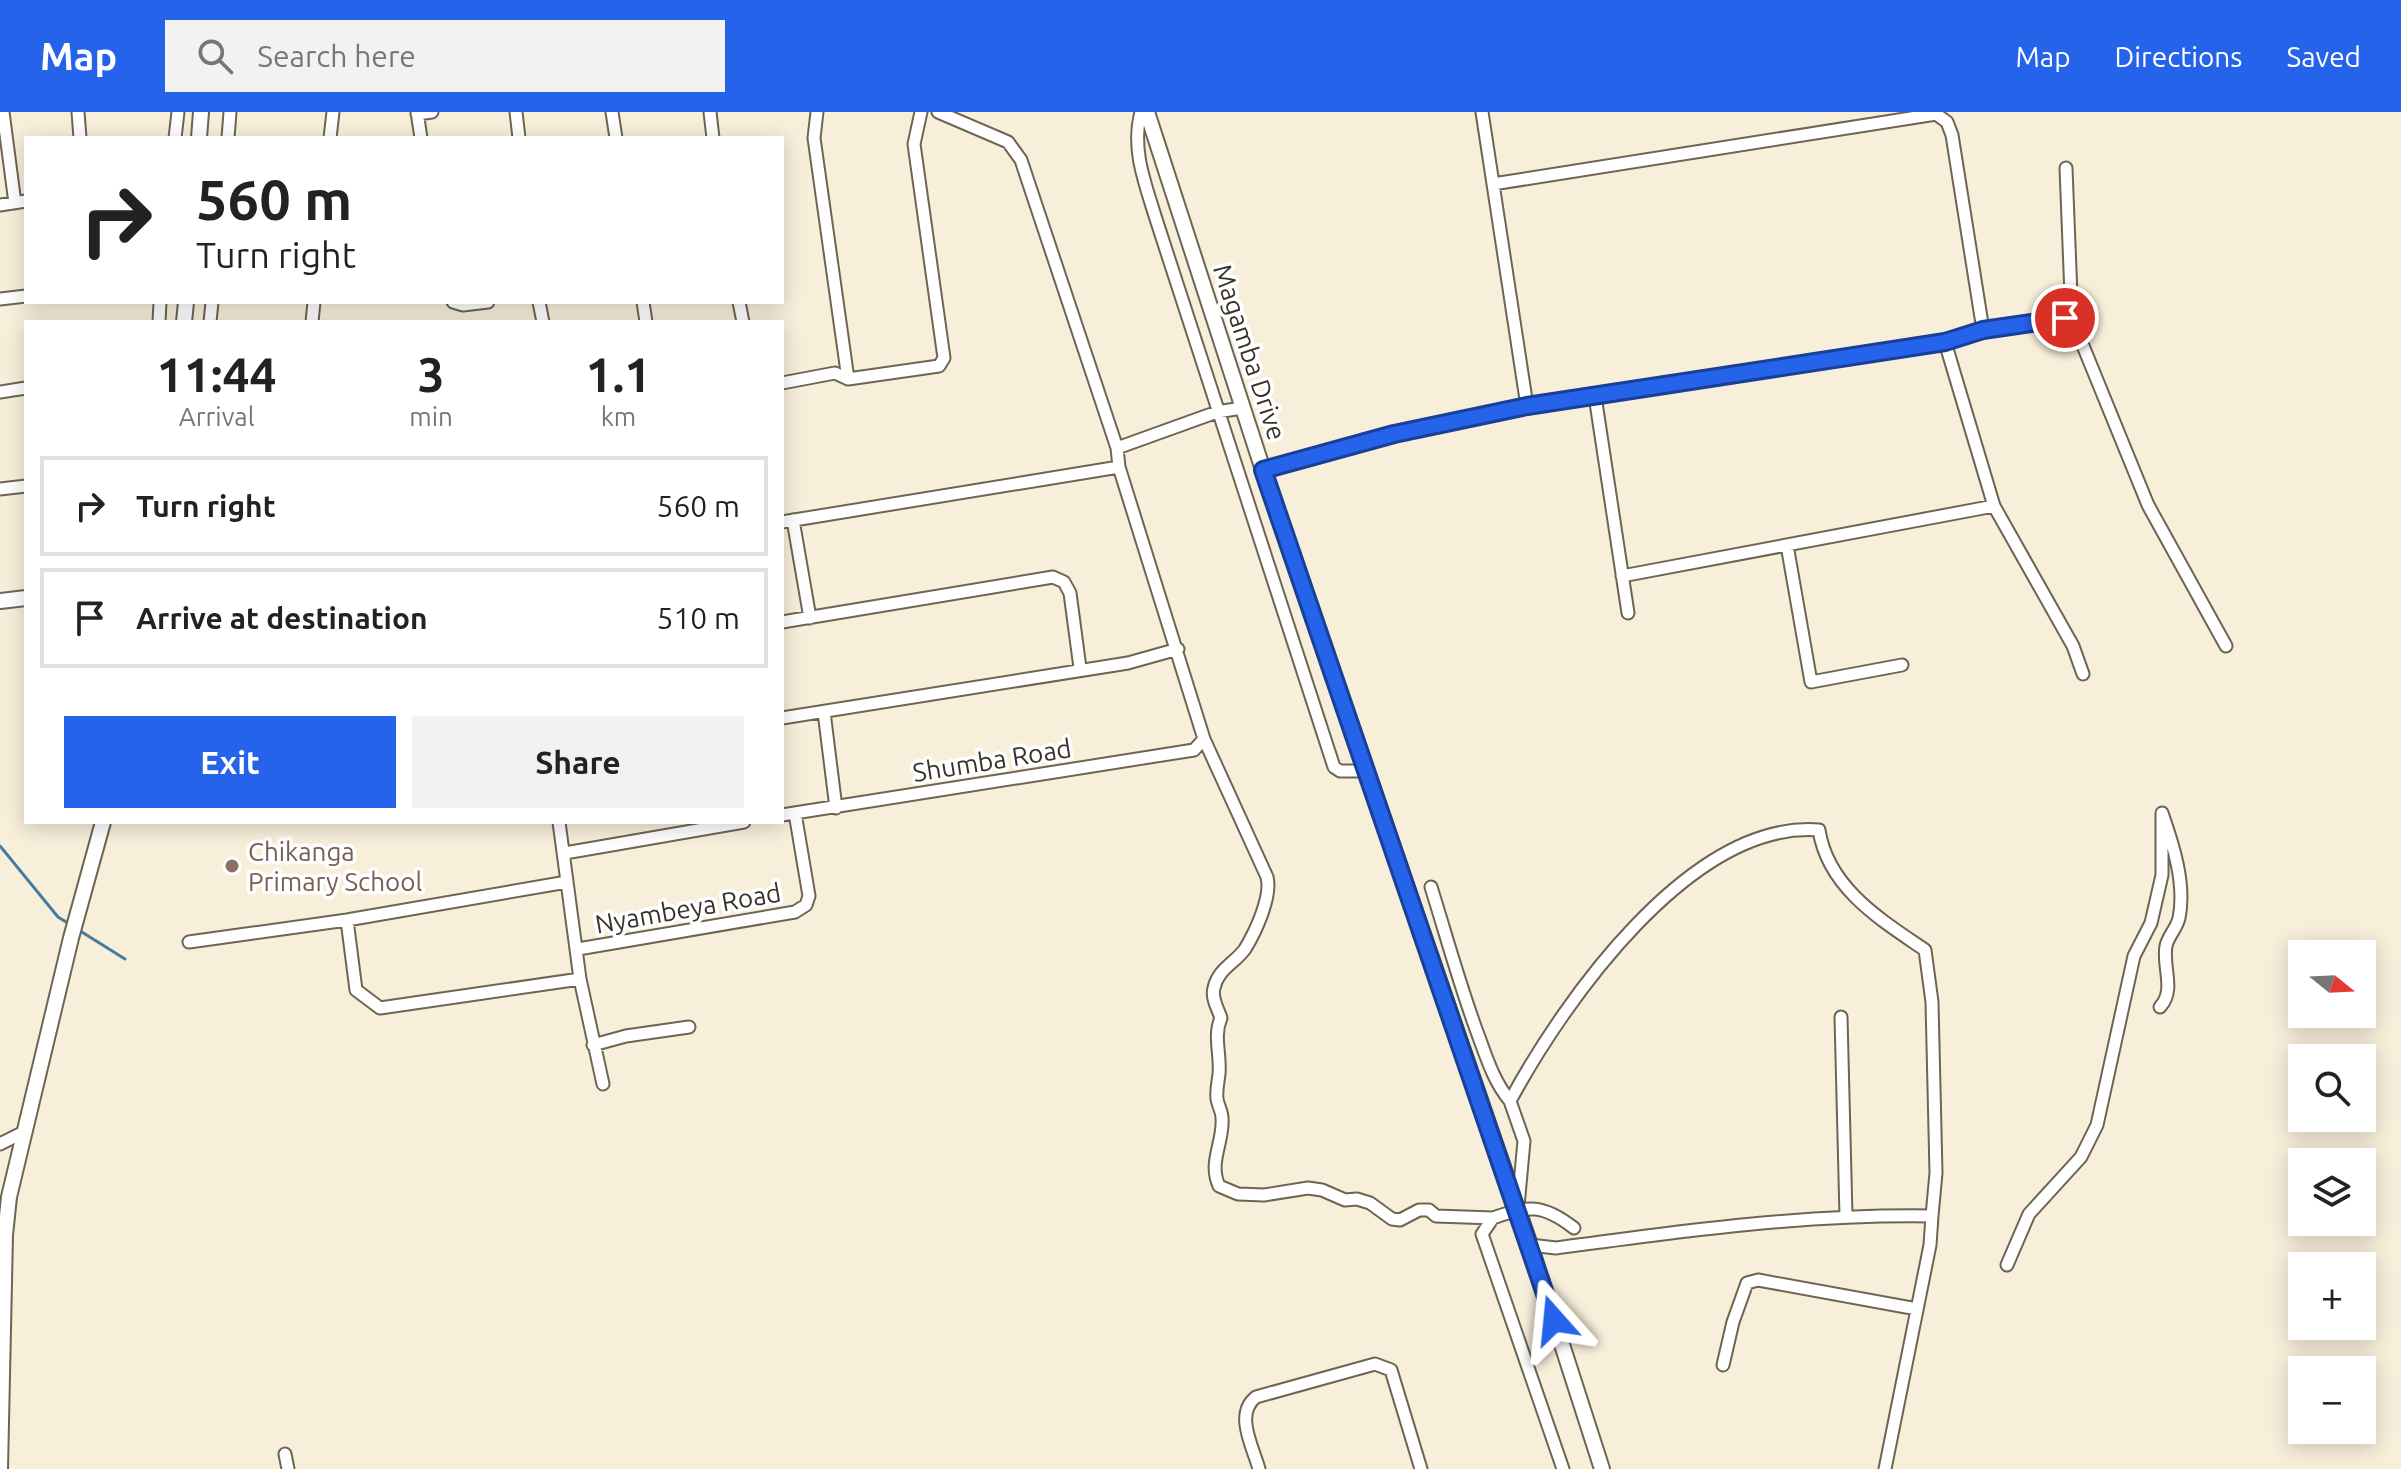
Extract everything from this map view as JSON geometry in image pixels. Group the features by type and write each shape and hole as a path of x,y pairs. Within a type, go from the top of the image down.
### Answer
{"street":[{"path":"0,205 20,202 3,112"},
{"path":"78,112 80,136"},
{"path":"175,136 178,112"},
{"path":"199,136 201,112"},
{"path":"228,136 230,112"},
{"path":"330,136 333,112"},
{"path":"421,136 417,113 432,112"},
{"path":"516,112 519,136"},
{"path":"612,112 616,136"},
{"path":"710,112 713,136"},
{"path":"817,112 814,138 848,379"},
{"path":"784,383 835,373 848,379 939,366 944,358 914,144 921,112"},
{"path":"938,112 1008,142 1021,160 1117,448 1119,467 1204,739 1240,824 1263,865 1270,894 1243,951 1225,966 1214,986 1214,999 1221,1018 1217,1028 1219,1040 1216,1051 1219,1074 1217,1100 1222,1120 1214,1165 1219,1186 1238,1194 1264,1195 1308,1188 1322,1190 1345,1200 1357,1199 1370,1203 1376,1210 1400,1220 1429,1210 1436,1216 1493,1218 1530,1207 1546,1210 1574,1228"},
{"path":"1144,112 1137,128 1138,159 1217,412 1334,767 1340,771 1367,771"},
{"name":"Magamba Drive","path":"1144,112 1263,470 1518,1209 1602,1469"},
{"path":"1482,112 1527,406"},
{"path":"1493,184 1936,114 1947,122 1952,135 1983,330"},
{"path":"2066,168 2072,321 2148,505 2226,646"},
{"path":"0,299 24,296"},
{"path":"1263,470 1394,434 1527,406 1945,342 1983,330 2065,318 2072,321"},
{"path":"1945,342 1994,506 2073,646 2083,674"},
{"path":"0,392 24,388"},
{"path":"1595,396 1628,613"},
{"path":"1117,448 1217,412 1242,408"},
{"path":"810,618 788,521 1119,467"},
{"path":"0,489 24,486"},
{"path":"1622,576 1994,506"},
{"path":"1787,545 1811,682 1902,665"},
{"path":"784,622 1053,577 1064,582 1070,593 1080,668"},
{"path":"0,601 24,598"},
{"path":"784,718 1080,668 1128,663 1178,649"},
{"path":"824,712 836,808"},
{"name":"Shumba Road","path":"784,815 1194,750 1204,739"},
{"name":"Nyambeya Road","path":"578,949 795,912 806,905 809,896 795,813"},
{"path":"2007,1265 2029,1214 2081,1157 2097,1125 2134,956 2151,923 2162,875 2162,813 2172,843 2180,903 2179,919 2166,947 2168,989 2160,1007"},
{"path":"0,1469 5,1235 9,1197 22,1133 102,824"},
{"path":"559,824 580,979 603,1084"},
{"path":"565,853 732,824"},
{"path":"1510,1101 1536,1053 1635,923 1690,875 1763,835 1797,828 1819,830 1822,848 1838,878 1871,913 1925,950 1932,1002 1936,1173 1930,1245 1885,1469"},
{"path":"189,942 347,920 567,882"},
{"path":"1431,887 1471,1017 1495,1078 1510,1101 1524,1141 1518,1209"},
{"path":"347,920 356,990 380,1008 580,979"},
{"path":"1841,1017 1846,1216"},
{"path":"593,1045 626,1036 689,1027"},
{"path":"0,1144 22,1133"},
{"path":"1530,1245 1556,1248 1717,1226 1846,1216 1932,1216"},
{"path":"1493,1218 1482,1234 1563,1469"},
{"path":"1723,1365 1747,1283 1758,1280 1917,1309"},
{"path":"1259,1469 1244,1420 1249,1402 1256,1397 1375,1364 1391,1370 1421,1469"},
{"path":"285,1454 288,1469"}],"waterway":[{"path":"0,846 58,917 71,925"},
{"path":"77,929 125,959"}],"place":[{"name":"Chikanga Primary School","path":"232,866"}],"route":[{"path":"1554,1320 1263,470 1394,434 1527,406 1945,342 1983,330 2065,318"}]}
